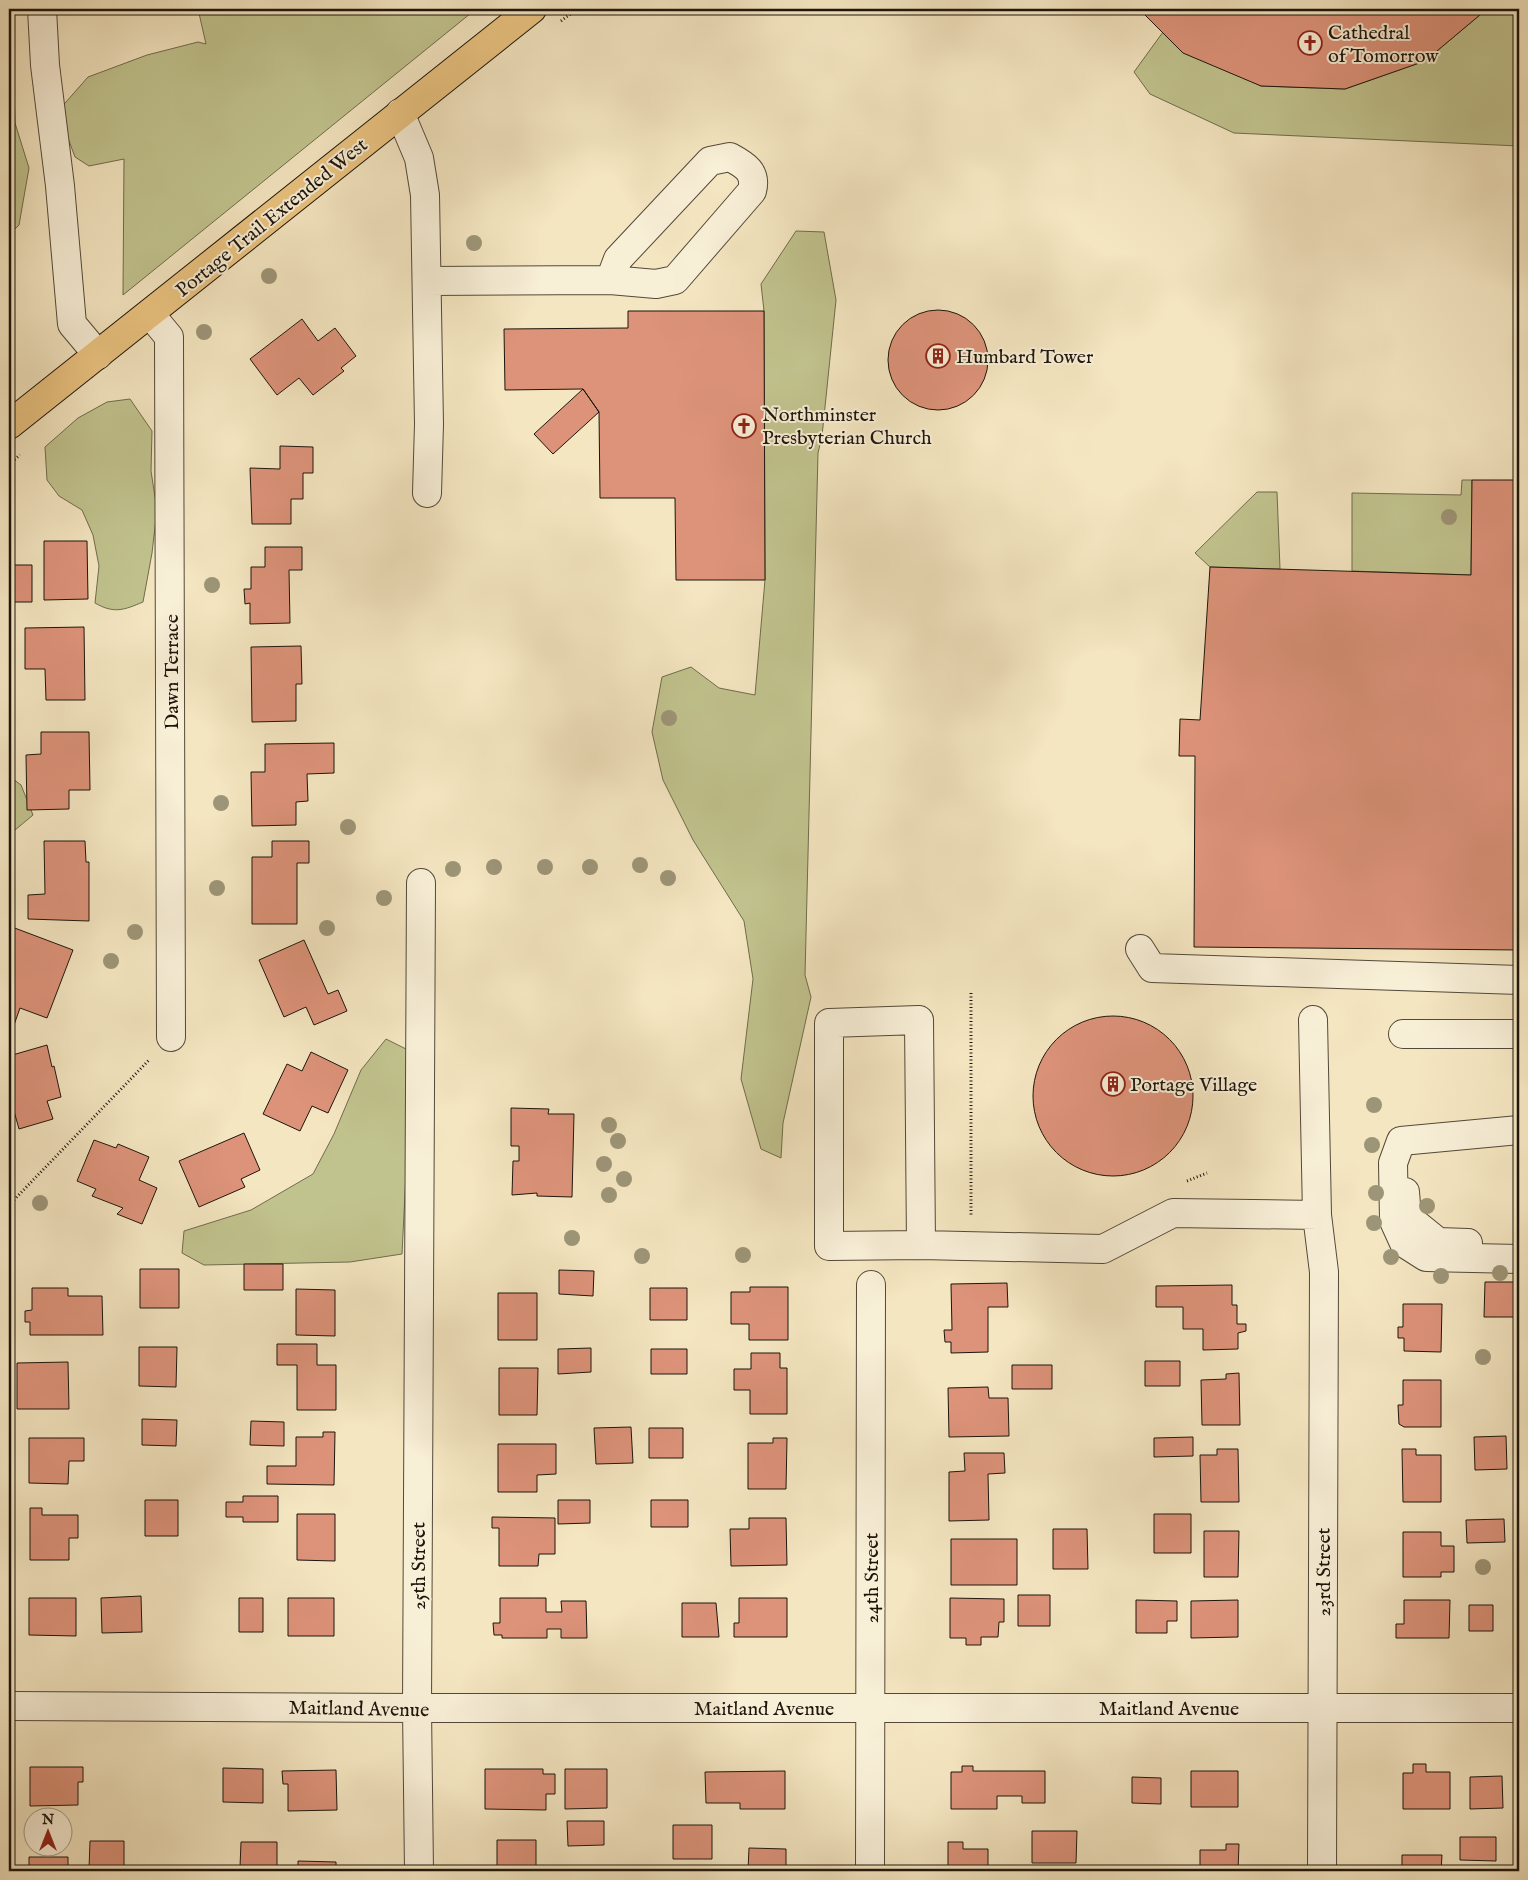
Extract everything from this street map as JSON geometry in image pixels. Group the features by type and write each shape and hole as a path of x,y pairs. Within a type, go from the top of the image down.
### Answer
{"main road":[{"name":"Portage Trail Extended West","path":"9,425 532,9"}],"street":[{"path":"42,9 45,65 60,186 72,324 98,355"},
{"path":"400,113 419,158 424,186 428,281 427,493"},
{"path":"428,281 610,280 656,284 675,280 752,191 754,183 752,173 744,164 730,157 710,161 618,259 610,280"},
{"name":"Dawn Terrace","path":"150,314 170,337 171,1037"},
{"name":"25th Street","path":"419,1871 417,1708 421,883"},
{"path":"1140,948 1152,968 1519,980"},
{"path":"921,1245 920,1020 829,1023 829,1246 921,1245 1103,1250 1173,1213 1317,1215"},
{"name":"23rd Street","path":"1313,1020 1317,1215 1324,1272 1322,1871"},
{"path":"1403,1034 1519,1034"},
{"path":"1519,1130 1410,1138 1400,1141 1393,1163 1394,1221 1404,1243 1426,1257 1519,1259"},
{"path":"1410,1138 1405,1193 1407,1216 1438,1242 1519,1245"},
{"name":"24th Street","path":"870,1871 871,1285"},
{"name":"Maitland Avenue","path":"9,1706 1519,1708"}],"path":[{"path":"970,993 971,1222"},
{"path":"9,1205 45,1171 171,1037"},
{"path":"1180,1184 1207,1173"}],"green space":[{"path":"198,9 476,9 123,295 124,159 89,166 75,157 58,111 88,77 147,55 198,42 206,44"},
{"path":"1487,9 1519,9 1519,146 1234,133 1150,94 1134,72 1163,32 1261,86 1345,89 1425,61"},
{"path":"9,76 14,91 15,123 29,168 19,225 9,235"},
{"path":"796,231 824,232 836,300 822,436 818,453 805,975 811,997 783,1123 781,1158 761,1149 741,1079 753,979 744,921 693,840 663,780 652,732 662,677 691,667 719,688 755,695 765,580 764,311 761,284"},
{"path":"130,399 152,431 151,471 157,510 152,553 143,602 124,609 114,610 95,603 99,566 93,535 82,510 59,496 47,480 45,447 78,418 107,402"},
{"path":"1462,480 1472,480 1471,575 1352,571 1352,493 1461,495"},
{"path":"1257,492 1277,492 1280,569 1210,567 1195,553"},
{"path":"9,776 21,785 33,815 9,835"},
{"path":"386,1039 412,1052 402,1254 350,1262 204,1265 182,1253 184,1231 251,1210 313,1174 334,1134 361,1070"}],"building":[{"name":"Cathedral of Tomorrow","path":"1139,9 1487,9 1425,61 1345,89 1261,86 1183,53"},
{"name":"Humbard Tower","path":"938,310 957,314 973,325 984,341 988,360 984,379 973,395 957,406 938,410 919,406 903,395 892,379 888,360 892,341 903,325 919,314"},
{"path":"628,311 764,311 765,580 676,580 675,498 600,498 599,412 583,389 505,390 504,329 628,328"},
{"path":"302,319 318,341 335,328 356,356 341,368 344,371 313,395 299,378 277,395 250,359"},
{"path":"583,389 599,412 553,454 534,434"},
{"path":"280,446 313,447 313,473 303,473 303,499 291,499 291,524 252,524 250,468 280,469"},
{"path":"1472,480 1519,480 1519,950 1194,947 1195,756 1179,756 1180,719 1200,720 1210,567 1471,575"},
{"path":"44,541 87,541 88,599 44,600"},
{"path":"265,547 302,547 302,570 289,570 290,623 250,624 250,603 245,604 244,589 251,589 251,567 265,567"},
{"path":"9,565 32,565 32,602 9,602"},
{"path":"84,627 85,700 46,700 45,669 25,669 25,628"},
{"path":"301,646 302,684 296,684 296,721 252,722 251,647"},
{"path":"41,732 89,732 90,790 69,790 69,809 27,810 26,755 41,754"},
{"path":"334,743 334,773 307,774 308,801 296,802 296,825 252,826 251,772 265,772 265,744"},
{"path":"44,841 85,841 86,862 89,862 89,921 28,919 28,895 45,894"},
{"path":"272,841 309,841 309,863 297,863 297,924 252,924 252,857 272,857"},
{"path":"12,927 73,950 47,1018 20,1008 14,1025 9,1023 9,936"},
{"path":"304,940 328,994 338,990 347,1011 314,1025 306,1007 284,1017 259,960"},
{"name":"Portage Village","path":"1113,1016 1143,1022 1164,1034 1175,1045 1187,1066 1193,1096 1187,1126 1175,1147 1164,1158 1143,1170 1113,1176 1083,1170 1062,1158 1051,1147 1039,1126 1033,1096 1039,1066 1051,1045 1062,1034 1083,1022"},
{"path":"47,1045 61,1097 47,1101 53,1119 19,1129 9,1093 13,1092 9,1079 9,1056"},
{"path":"311,1052 348,1070 328,1113 312,1106 300,1131 263,1114 287,1064 302,1071"},
{"path":"511,1108 549,1109 548,1114 574,1114 572,1197 537,1196 537,1193 512,1195 513,1161 519,1161 519,1146 511,1146"},
{"path":"244,1133 260,1170 241,1179 245,1187 199,1207 179,1161"},
{"path":"94,1140 116,1148 118,1144 149,1157 139,1180 157,1188 142,1224 117,1214 123,1208 92,1196 96,1189 77,1181"},
{"path":"244,1264 283,1264 283,1290 244,1290"},
{"path":"140,1269 179,1269 179,1308 140,1308"},
{"path":"559,1270 594,1271 593,1296 559,1294"},
{"path":"1485,1282 1518,1282 1518,1317 1484,1317"},
{"path":"1007,1283 1008,1307 988,1307 988,1352 951,1353 951,1342 945,1342 944,1330 952,1330 951,1284"},
{"path":"1232,1285 1232,1305 1237,1305 1237,1324 1246,1324 1246,1331 1238,1333 1238,1349 1203,1350 1203,1329 1183,1329 1183,1307 1156,1307 1156,1286"},
{"path":"750,1287 788,1287 788,1340 749,1340 749,1324 731,1324 731,1292 750,1292"},
{"path":"32,1288 68,1288 68,1296 102,1296 103,1335 30,1335 30,1322 25,1322 25,1311 32,1310"},
{"path":"650,1288 687,1288 687,1320 650,1320"},
{"path":"296,1289 335,1290 335,1336 296,1335"},
{"path":"498,1293 537,1293 537,1340 498,1340"},
{"path":"1403,1304 1442,1304 1441,1352 1404,1351 1404,1338 1398,1338 1398,1327 1403,1327"},
{"path":"277,1344 317,1344 317,1365 336,1365 336,1410 297,1410 297,1365 277,1365"},
{"path":"139,1347 177,1347 176,1387 139,1386"},
{"path":"591,1348 591,1372 558,1374 558,1349"},
{"path":"651,1349 687,1349 687,1374 651,1374"},
{"path":"751,1353 780,1353 780,1368 787,1368 787,1414 750,1414 750,1390 734,1390 734,1369 751,1369"},
{"path":"1145,1361 1180,1361 1180,1386 1145,1386"},
{"path":"68,1362 69,1409 17,1409 17,1363"},
{"path":"1012,1365 1052,1365 1052,1389 1012,1389"},
{"path":"499,1368 538,1368 537,1415 499,1415"},
{"path":"1239,1373 1240,1425 1202,1425 1201,1380 1226,1379 1226,1374"},
{"path":"1403,1380 1441,1380 1441,1427 1404,1427 1399,1424 1398,1405 1403,1405"},
{"path":"988,1387 989,1398 1008,1398 1009,1436 949,1437 948,1388"},
{"path":"142,1419 177,1420 176,1446 142,1445"},
{"path":"251,1421 284,1422 284,1446 250,1445"},
{"path":"631,1427 633,1463 596,1464 594,1428"},
{"path":"649,1428 683,1428 683,1458 649,1458"},
{"path":"323,1432 335,1432 334,1485 267,1484 267,1466 296,1466 296,1437 323,1437"},
{"path":"1506,1436 1507,1469 1475,1470 1474,1437"},
{"path":"1193,1437 1193,1456 1154,1457 1154,1438"},
{"path":"29,1438 84,1438 84,1461 69,1461 68,1484 29,1483"},
{"path":"773,1438 787,1438 786,1489 748,1489 748,1443 773,1443"},
{"path":"498,1444 556,1444 556,1474 537,1475 537,1492 498,1492"},
{"path":"1217,1449 1238,1449 1239,1502 1201,1502 1200,1455 1217,1455"},
{"path":"1402,1449 1416,1449 1416,1455 1441,1455 1441,1502 1403,1502"},
{"path":"964,1453 1004,1453 1005,1473 988,1474 989,1520 949,1521 949,1472 965,1471"},
{"path":"243,1496 278,1496 278,1522 243,1522 243,1517 226,1517 226,1502 243,1502"},
{"path":"145,1500 178,1500 178,1536 145,1536"},
{"path":"558,1500 590,1500 590,1523 558,1524"},
{"path":"651,1500 688,1500 688,1527 651,1527"},
{"path":"30,1508 42,1508 42,1515 78,1515 78,1538 69,1538 69,1560 30,1560"},
{"path":"297,1514 335,1514 335,1561 297,1560"},
{"path":"1154,1514 1191,1514 1191,1553 1154,1553"},
{"path":"492,1517 555,1518 555,1554 539,1554 538,1566 499,1566 499,1528 492,1528"},
{"path":"749,1518 786,1518 787,1565 731,1566 730,1529 749,1529"},
{"path":"1504,1519 1505,1542 1467,1543 1466,1520"},
{"path":"1053,1529 1087,1529 1088,1569 1053,1569"},
{"path":"1204,1531 1239,1531 1238,1577 1204,1577"},
{"path":"1403,1532 1441,1532 1441,1546 1454,1546 1454,1572 1441,1572 1441,1577 1403,1577"},
{"path":"951,1539 1017,1539 1017,1585 951,1585"},
{"path":"1018,1595 1050,1595 1050,1626 1018,1626"},
{"path":"141,1596 142,1632 102,1633 101,1598"},
{"path":"29,1598 76,1598 76,1636 29,1635"},
{"path":"239,1598 263,1598 263,1632 239,1632"},
{"path":"288,1598 334,1598 334,1636 288,1636"},
{"path":"500,1598 546,1598 546,1612 562,1612 561,1601 586,1601 587,1638 561,1638 561,1629 547,1629 547,1638 502,1638 502,1635 494,1635 493,1623 500,1623"},
{"path":"739,1598 787,1598 787,1637 734,1637 734,1623 739,1623"},
{"path":"950,1598 1004,1599 1004,1622 999,1622 998,1637 981,1637 981,1645 966,1645 966,1638 950,1638"},
{"path":"1136,1600 1177,1601 1177,1621 1167,1621 1167,1633 1136,1633"},
{"path":"1238,1600 1238,1637 1191,1638 1191,1601"},
{"path":"1404,1600 1450,1600 1449,1638 1396,1638 1396,1624 1404,1624"},
{"path":"682,1603 716,1603 719,1637 682,1637"},
{"path":"1469,1605 1493,1605 1493,1631 1469,1631"},
{"path":"1413,1764 1426,1764 1426,1772 1450,1772 1450,1809 1403,1809 1403,1773 1413,1773"},
{"path":"962,1766 973,1766 973,1771 1045,1771 1045,1803 1022,1803 1022,1796 997,1796 997,1809 951,1809 951,1772 962,1772"},
{"path":"30,1767 83,1767 83,1782 78,1782 78,1805 30,1806"},
{"path":"223,1768 263,1769 263,1803 223,1802"},
{"path":"485,1769 543,1769 543,1774 555,1774 555,1794 546,1794 546,1810 485,1809"},
{"path":"565,1769 607,1769 607,1808 565,1809"},
{"path":"336,1770 337,1810 288,1811 288,1784 283,1784 282,1771"},
{"path":"785,1771 785,1809 740,1809 740,1803 706,1803 705,1772"},
{"path":"1191,1771 1238,1771 1238,1807 1191,1807"},
{"path":"1502,1776 1503,1808 1470,1809 1470,1777"},
{"path":"1132,1777 1161,1778 1161,1804 1132,1803"},
{"path":"567,1821 604,1821 604,1845 568,1846"},
{"path":"673,1825 712,1825 712,1859 673,1859"},
{"path":"1032,1831 1077,1831 1076,1863 1032,1863"},
{"path":"1460,1837 1496,1837 1496,1861 1460,1860"},
{"path":"497,1840 536,1840 536,1871 497,1871"},
{"path":"90,1841 124,1841 124,1869 89,1869"},
{"path":"241,1842 277,1842 277,1867 240,1867"},
{"path":"948,1842 963,1842 963,1849 988,1849 988,1871 948,1871"},
{"path":"1226,1844 1239,1844 1238,1871 1200,1871 1200,1850 1226,1850"},
{"path":"749,1848 786,1849 786,1871 748,1871"},
{"path":"1402,1855 1442,1855 1441,1871 1402,1871"},
{"path":"29,1858 68,1858 68,1871 29,1871"},
{"path":"298,1861 336,1862 336,1871 298,1871"}],"place":[{"name":"Cathedral of Tomorrow","path":"1310,43"},
{"name":"Humbard Tower","path":"938,356"},
{"name":"Northminster Presbyterian Church","path":"744,426"},
{"name":"Portage Village","path":"1113,1084"}]}
